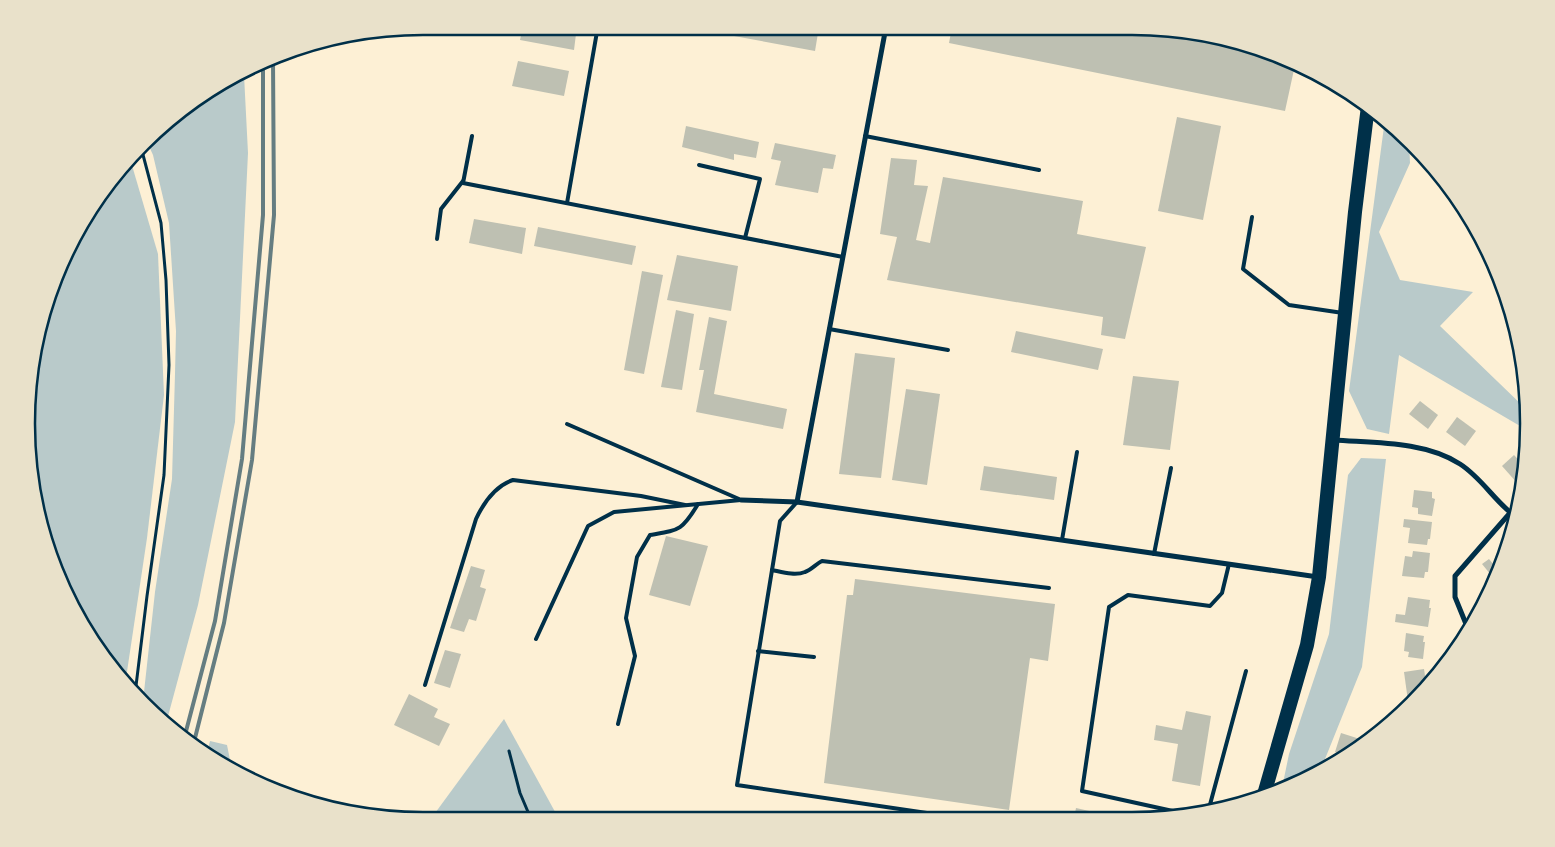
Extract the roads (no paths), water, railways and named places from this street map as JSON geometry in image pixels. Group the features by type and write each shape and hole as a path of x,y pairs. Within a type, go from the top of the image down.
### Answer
{"highway":[{"path":"1266,787 1307,645 1319,577 1355,212 1367,114"}],"street":[{"path":"797,502 884,35"},
{"path":"1334,440 1407,446 1444,455 1468,470 1487,487 1510,513"},
{"path":"741,500 797,502 1319,577"},
{"path":"1465,622 1455,597 1455,576 1510,514"}],"lane":[{"path":"566,203 596,35"},
{"path":"463,183 472,136"},
{"path":"865,136 1040,170"},
{"path":"699,165 760,179 745,238"},
{"path":"437,239 440,209 463,180 463,183 843,258"},
{"path":"1252,217 1243,269 1289,305 1346,314"},
{"path":"829,330 948,350"},
{"path":"568,424 741,500"},
{"path":"1062,540 1077,452"},
{"path":"1154,554 1171,468"},
{"path":"425,685 476,519 482,507 499,487 513,480 641,496 685,505"},
{"path":"536,639 588,526 614,512 741,500"},
{"path":"797,502 780,521 736,784 920,812"},
{"path":"618,724 635,656 626,618 637,557 650,535 677,530 689,519 698,504"},
{"path":"772,570 798,574 805,572 822,561 1049,588"},
{"path":"1166,810 1082,791 1109,607 1128,595 1210,606 1222,593 1229,564"},
{"path":"758,651 814,657"},
{"path":"1210,804 1246,671"}],"railway":[{"path":"195,738 224,623 252,460 274,215 273,66"},
{"path":"186,731 215,621 242,459 263,215 263,70"}]}
